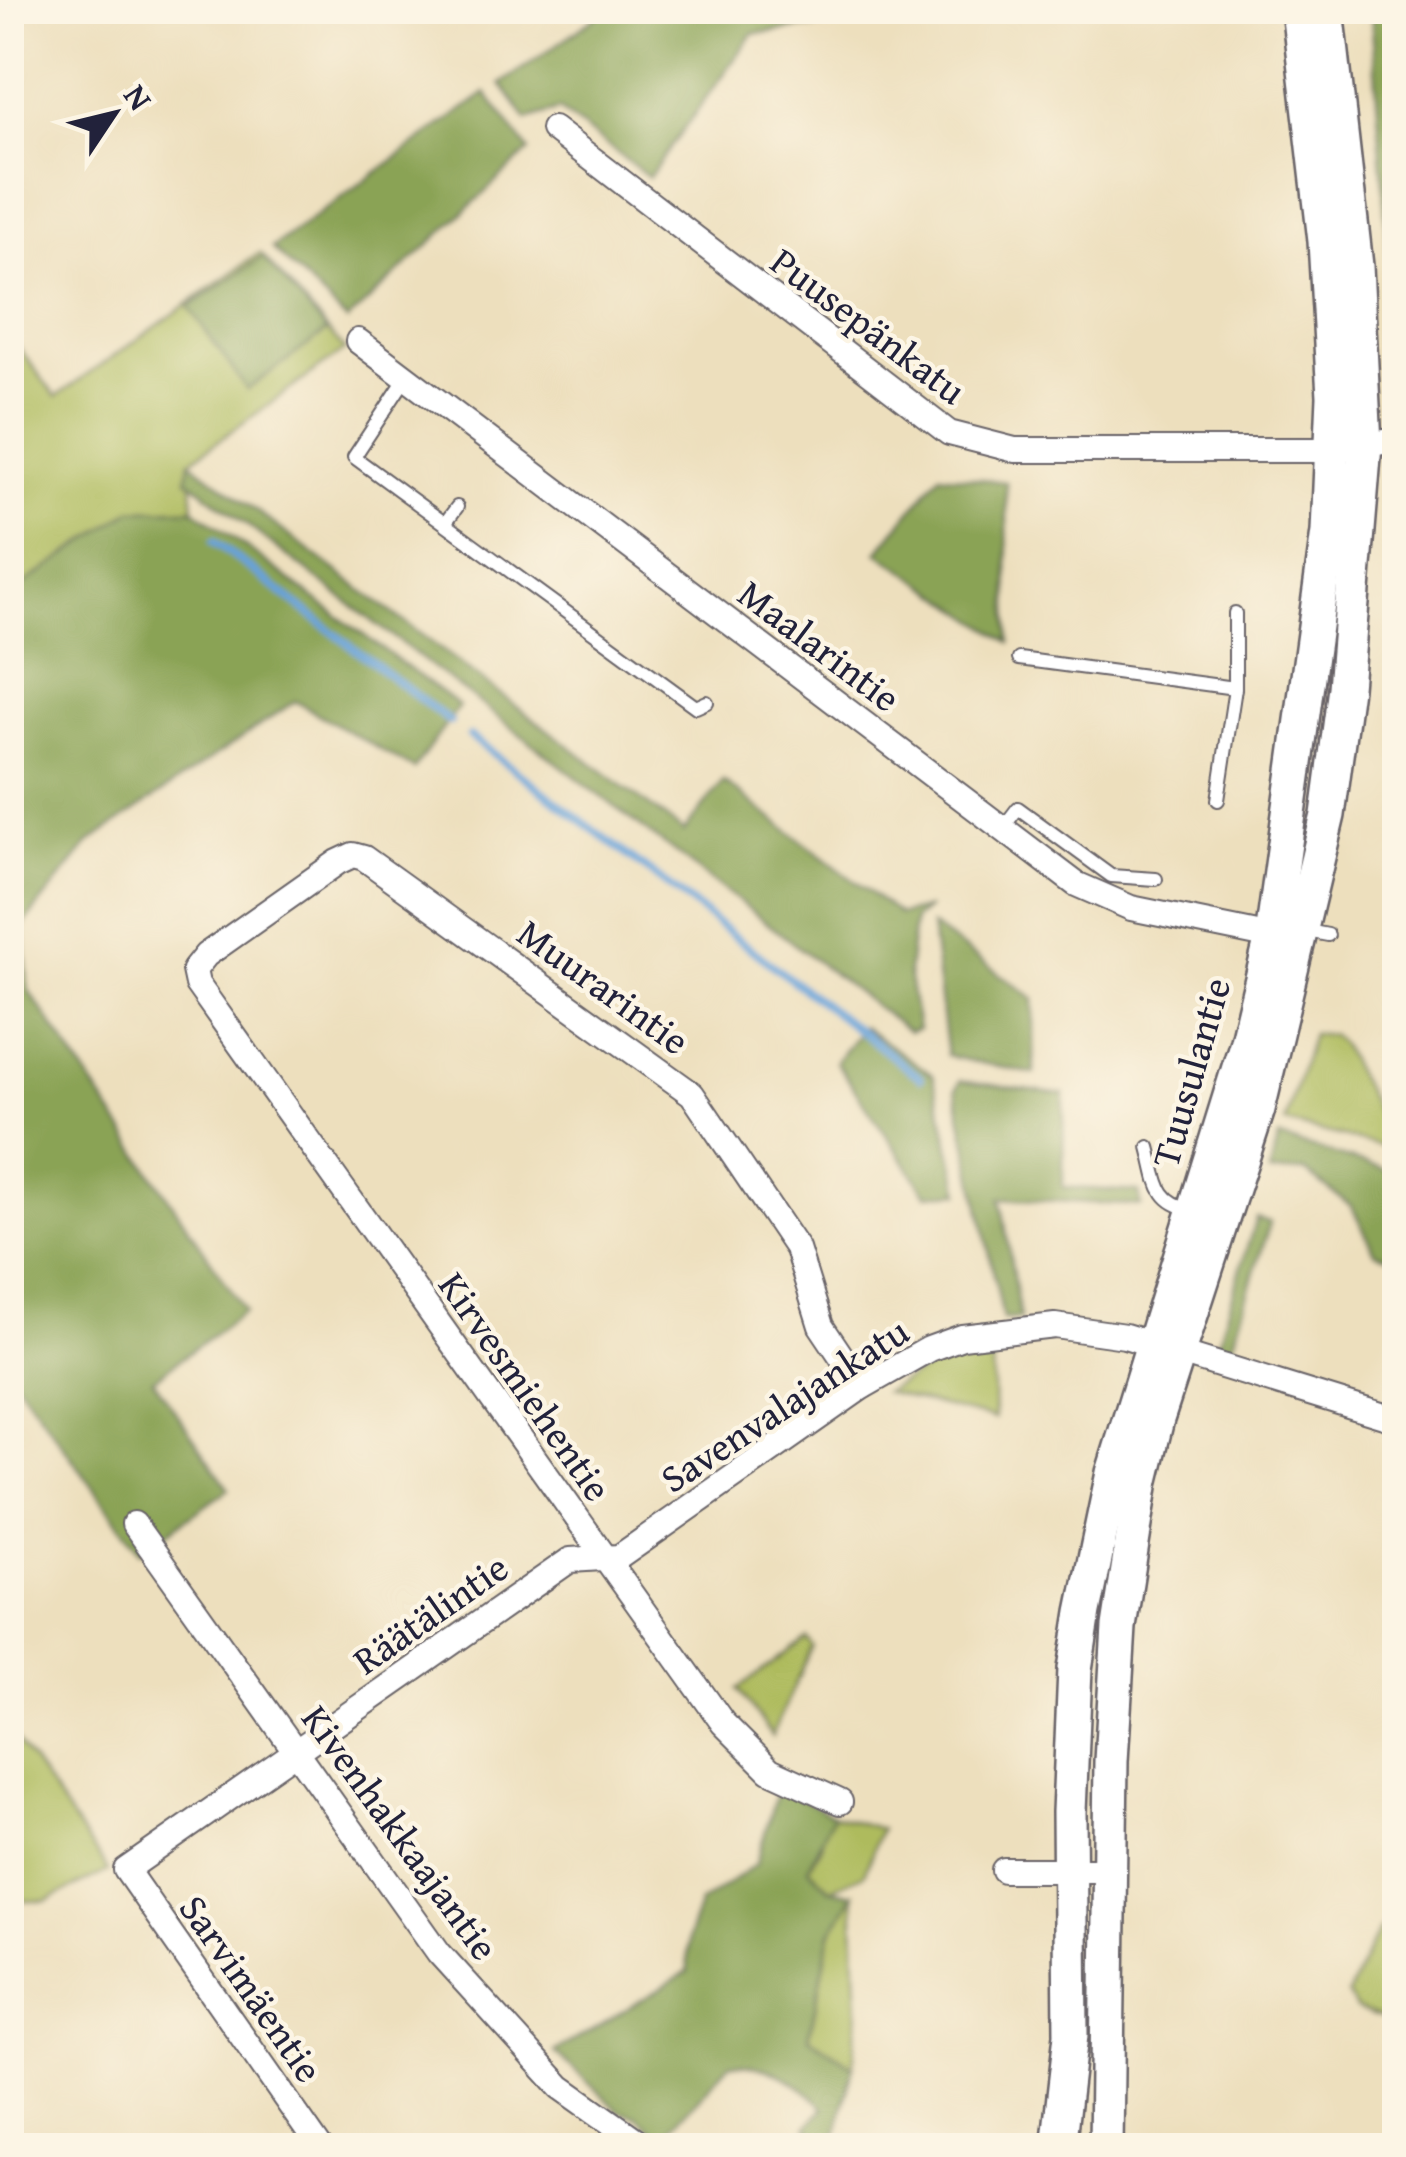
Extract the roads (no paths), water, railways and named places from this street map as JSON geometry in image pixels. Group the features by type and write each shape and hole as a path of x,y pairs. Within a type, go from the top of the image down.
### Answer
{"main road":[{"name":"Tuusulantie","path":"1298,9 1325,241 1365,445"},
{"name":"Tuusulantie","path":"1058,2148 1071,2035 1072,1701 1084,1612 1113,1473 1218,1237 1258,1109 1328,814 1346,688 1365,445 1356,266 1328,9"},
{"name":"Tuusulantie","path":"1106,2148 1119,1627 1142,1480 1195,1210 1301,934"}],"street":[{"name":"Puusepänkatu","path":"553,129 950,433 1015,450 1365,445"},
{"name":"Maalarintie","path":"358,341 1002,829 1107,901 1301,934"},
{"name":"Muurarintie","path":"194,970 206,956 338,862 353,855 364,858 692,1094 797,1249 821,1326 862,1388"},
{"name":"Kirvesmiehentie","path":"194,970 197,984 605,1559 748,1751 770,1771 840,1802"},
{"name":"Savenvalajankatu","path":"605,1559 620,1556 862,1388 929,1348 997,1330 1055,1326 1166,1349 1397,1420"},
{"name":"Kivenhakkaajantie","path":"134,1524 439,1953 561,2086 647,2148"},
{"name":"Räätälintie","path":"126,1870 570,1560 605,1559"},
{"name":"Sarvimäentie","path":"126,1870 320,2148"},
{"path":"1004,1870 1111,1870"}],"lane":[{"path":"406,378 354,457 696,707 707,702"},
{"path":"445,524 457,507"},
{"path":"565,612 574,599"},
{"path":"1219,800 1235,688 1235,613"},
{"path":"1019,659 1235,688"},
{"path":"1002,829 1018,808 1111,876 1156,879"},
{"path":"1150,1147 1163,1195 1171,1205 1211,1216 1218,1237"}],"waterway":[{"path":"214,541 450,722"},
{"path":"470,736 921,1078"}]}
